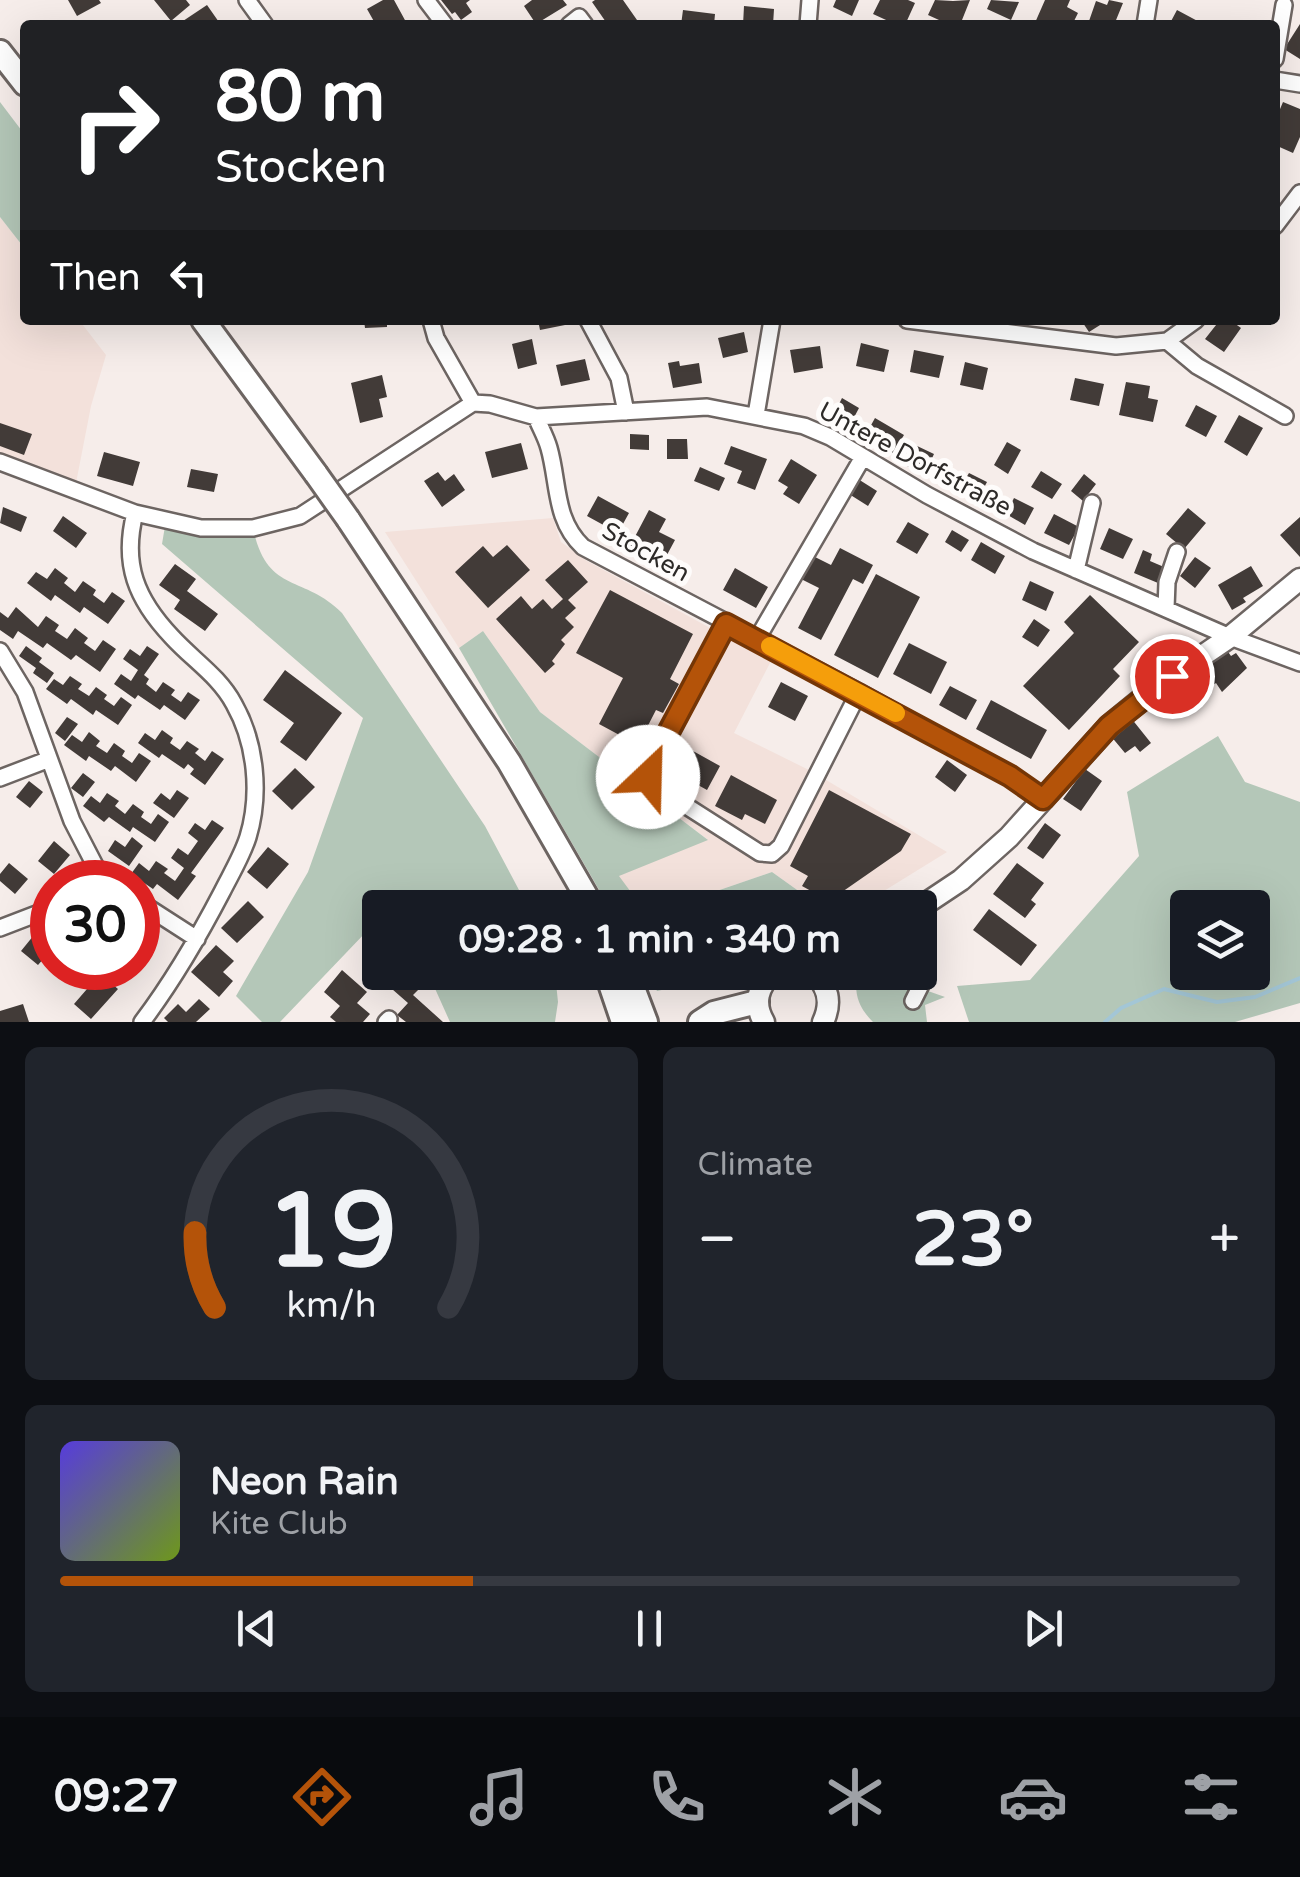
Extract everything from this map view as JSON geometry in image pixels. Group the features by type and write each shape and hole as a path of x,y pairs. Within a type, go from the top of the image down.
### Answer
{"highway":[{"path":"0,52 20,78"},
{"path":"207,325 348,519 509,762 584,890"},
{"path":"563,851 577,890"},
{"path":"618,990 638,1020"},
{"path":"630,990 638,1020"},
{"path":"700,1022 714,1013 760,1012"}],"main road":[{"path":"937,896 1009,837 1109,726 1158,686 1230,637 1300,579"},
{"path":"823,1022 829,1002 827,990"}],"street":[{"path":"1280,29 1284,5"},
{"path":"1280,219 1300,193"},
{"path":"0,462 135,513 201,528 252,528 300,516 473,403 432,325"},
{"path":"590,325 620,378 626,412"},
{"path":"756,415 771,325"},
{"path":"947,325 1116,346 1168,340 1189,325"},
{"path":"1168,340 1196,366 1286,416"},
{"name":"Untere Dorfstraße","path":"473,403 536,417 707,407 804,426 830,437 927,495 1076,570 1300,663"},
{"name":"Stocken","path":"536,417 548,445 562,519 583,547 859,692 1010,776 1043,799"},
{"path":"756,639 864,457"},
{"path":"1076,570 1092,503"},
{"path":"135,513 128,554 142,598 172,637 208,669 233,702 249,736 254,767 248,836 197,939 142,1022"},
{"path":"1166,608 1167,582 1177,552"},
{"path":"726,624 648,777 655,786 760,853 772,854 782,846 859,692"},
{"path":"0,651 25,692 47,760 92,860"},
{"path":"0,778 47,760"},
{"path":"160,915 197,939"},
{"path":"0,928 30,916"},
{"path":"913,1001 918,990"}],"shaded area":[{"path":"0,217 20,243 20,325 83,325 106,355 76,483 0,455"},
{"path":"553,518 561,542 587,561 771,661 734,733 811,771 947,852 886,890 797,890 772,872 720,890 629,890 618,876 707,839 540,712 483,631 459,648 385,532"}],"green space":[{"path":"0,102 20,128 20,243 0,217"},
{"path":"165,526 253,528 259,549 277,574 328,601 342,613 485,826 519,890 362,890 362,936 280,1022 262,1022 236,996 308,872 363,718 162,544"},
{"path":"483,631 540,712 708,840 619,876 629,890 599,890 459,648"},
{"path":"1218,736 1245,782 1300,802 1300,1003 1235,1022 969,1022 957,986 1030,980 1139,856 1127,792"},
{"path":"772,872 797,890 720,890"},
{"path":"436,990 557,990 555,1022 450,1022"},
{"path":"856,990 910,990 909,995 928,991 945,997 925,1005 927,1022 873,1022 858,1000"}],"building":[{"path":"68,0 99,0 101,3 77,16"},
{"path":"154,0 186,0 190,5 170,20"},
{"path":"383,0 394,0 405,20 373,20 367,9"},
{"path":"441,0 470,0 466,3 472,12 461,20"},
{"path":"532,0 563,0 567,5 543,20 533,20 524,6"},
{"path":"623,0 637,20 605,20 592,2"},
{"path":"836,0 859,0 852,16 833,7"},
{"path":"880,0 915,3 907,20 886,20 873,14"},
{"path":"935,0 970,0 962,20 939,20 928,15"},
{"path":"991,0 1019,2 1011,20 987,9"},
{"path":"1045,0 1070,0 1067,7 1078,13 1074,20 1036,20"},
{"path":"1109,0 1123,3 1116,20 1089,20 1096,1 1107,5"},
{"path":"207,5 218,20 184,20"},
{"path":"744,6 774,9 773,20 743,20"},
{"path":"683,10 715,14 714,20 682,20"},
{"path":"1177,10 1196,20 1172,20"},
{"path":"1300,24 1300,59 1284,49"},
{"path":"1283,102 1300,109 1300,137 1293,153 1280,147"},
{"path":"539,325 565,325 540,330"},
{"path":"1216,325 1241,328 1224,352 1205,339"},
{"path":"744,332 748,352 723,358 718,338"},
{"path":"532,339 537,364 518,369 512,344"},
{"path":"861,343 889,350 884,372 856,366"},
{"path":"820,346 823,368 794,373 790,350"},
{"path":"914,350 944,356 939,378 910,372"},
{"path":"585,359 590,380 561,386 556,365"},
{"path":"679,361 680,366 699,363 702,383 673,388 668,363"},
{"path":"965,362 988,368 983,390 960,385"},
{"path":"382,375 387,397 379,399 383,417 360,423 351,383"},
{"path":"1075,378 1104,384 1099,406 1070,400"},
{"path":"1126,382 1150,386 1148,398 1158,400 1153,422 1119,415"},
{"path":"842,398 859,408 850,425 833,416"},
{"path":"1196,405 1217,416 1206,437 1185,426"},
{"path":"1239,415 1263,428 1247,456 1224,442"},
{"path":"875,418 904,435 893,453 865,436"},
{"path":"0,423 32,434 24,455 0,446"},
{"path":"630,434 649,435 649,450 630,449"},
{"path":"667,439 687,439 688,459 667,459"},
{"path":"1007,442 1021,450 1008,474 994,465"},
{"path":"521,443 528,469 492,478 485,452"},
{"path":"915,445 934,454 926,471 905,465"},
{"path":"731,446 767,459 755,490 737,483 742,471 724,464"},
{"path":"104,452 140,462 133,486 97,476"},
{"path":"791,459 817,475 799,504 783,494 788,487 778,481"},
{"path":"700,467 725,478 719,491 694,481"},
{"path":"191,469 218,474 214,492 187,487"},
{"path":"1041,471 1062,484 1052,499 1031,487"},
{"path":"438,472 445,481 454,474 465,490 442,507 424,481"},
{"path":"969,473 987,482 978,499 959,490"},
{"path":"1084,474 1096,484 1083,501 1071,491"},
{"path":"858,479 877,491 868,506 849,494"},
{"path":"598,496 629,513 618,533 587,516"},
{"path":"1014,498 1034,508 1025,525 1006,514"},
{"path":"3,507 27,517 21,532 0,523"},
{"path":"1188,508 1206,523 1184,549 1166,534"},
{"path":"649,510 666,519 659,532 675,540 661,566 629,548"},
{"path":"1054,514 1079,527 1069,545 1044,533"},
{"path":"63,516 87,533 76,548 53,531"},
{"path":"1300,517 1300,557 1280,535"},
{"path":"908,522 929,534 917,554 896,542"},
{"path":"1109,528 1133,539 1123,559 1100,549"},
{"path":"952,530 969,540 961,552 945,542"},
{"path":"981,542 1005,556 995,574 971,560"},
{"path":"507,545 530,570 488,608 455,572 483,546 493,557"},
{"path":"840,548 873,565 863,584 853,579 821,640 798,628 819,588 801,579 813,556 831,565"},
{"path":"1143,550 1152,554 1150,561 1164,567 1158,583 1134,573"},
{"path":"1195,557 1211,568 1195,588 1180,576"},
{"path":"568,560 588,582 568,600 576,608 565,618 574,627 561,640 565,644 552,661 555,664 545,673 496,619 521,596 532,609 543,599 552,609 563,599 545,580"},
{"path":"175,564 196,579 187,591 218,614 205,631 174,609 180,600 159,585"},
{"path":"1251,566 1263,586 1232,610 1218,585"},
{"path":"55,568 68,578 64,583 75,592 83,581 96,590 93,595 104,603 112,592 125,601 108,624 84,607 80,613 55,595 51,601 27,583 36,572 47,579"},
{"path":"735,568 768,587 756,608 723,590"},
{"path":"876,574 920,597 878,678 834,655"},
{"path":"1030,581 1054,592 1046,611 1022,600"},
{"path":"610,590 693,634 670,679 679,684 663,713 656,710 638,745 599,724 623,678 576,653"},
{"path":"1090,595 1139,642 1113,669 1120,676 1069,730 1023,686 1074,633 1064,622"},
{"path":"16,607 38,627 46,616 59,625 55,631 67,639 75,628 88,638 84,643 95,651 103,640 116,649 100,672 76,655 71,660 47,643 43,648 18,631 13,639 0,630 0,612 8,618"},
{"path":"1034,619 1050,630 1038,647 1022,637"},
{"path":"909,643 947,662 931,694 893,674"},
{"path":"26,646 54,673 47,683 33,673 36,668 19,656"},
{"path":"147,646 159,654 144,675 149,679 146,684 156,692 163,682 175,690 171,695 181,702 188,692 200,700 185,720 164,705 160,710 138,695 135,699 114,684 121,674 131,681 138,670 123,659 130,649 140,656"},
{"path":"1226,649 1231,656 1236,653 1247,668 1222,692 1216,683 1203,692 1190,675"},
{"path":"285,670 342,713 306,761 280,742 294,723 263,700"},
{"path":"70,676 82,684 78,689 89,696 96,687 114,706 121,697 132,705 118,725 96,710 93,715 71,699 67,704 46,689 54,679 63,685"},
{"path":"1181,681 1191,696 1172,710 1161,694"},
{"path":"781,682 808,696 795,721 768,707"},
{"path":"950,686 977,700 966,720 939,705"},
{"path":"991,700 1047,730 1031,759 976,729"},
{"path":"67,717 78,724 65,741 55,733"},
{"path":"1131,718 1151,743 1140,752 1135,746 1125,753 1110,735"},
{"path":"162,730 180,750 187,741 199,749 195,753 205,761 212,751 224,759 205,785 190,774 194,769 188,764 184,769 138,743 145,733 155,740"},
{"path":"89,732 100,741 96,746 107,753 114,743 132,763 139,753 151,761 136,782 115,766 111,771 89,756 86,761 64,745 72,735 82,742"},
{"path":"684,746 720,766 707,790 671,770"},
{"path":"947,760 967,775 955,792 935,777"},
{"path":"295,768 315,787 292,810 272,791"},
{"path":"1085,769 1102,781 1081,811 1063,799"},
{"path":"83,773 95,782 83,797 71,788"},
{"path":"731,775 777,800 765,824 745,814 742,820 715,806"},
{"path":"29,781 43,792 30,808 16,797"},
{"path":"177,790 189,798 174,818 153,803 161,793 170,800"},
{"path":"829,790 911,834 901,851 845,890 809,890 802,886 808,876 790,866"},
{"path":"107,793 119,801 115,806 125,814 133,804 151,824 158,814 169,822 155,842 133,827 130,832 109,817 104,822 83,806 91,796 100,803"},
{"path":"212,820 224,828 191,873 196,876 178,900 160,886 160,864 168,869 164,873 175,881 184,868 171,858 178,848 188,855 198,841 188,833 195,823 205,830"},
{"path":"1045,823 1061,835 1043,859 1027,848"},
{"path":"132,837 143,846 133,860 121,860 108,851 115,840 125,847"},
{"path":"54,841 70,855 66,860 39,860"},
{"path":"268,847 289,864 267,889 247,872"},
{"path":"9,863 28,879 15,894 0,881 0,874"},
{"path":"1017,863 1044,883 1031,900 1036,904 1025,918 993,894"},
{"path":"248,901 264,917 237,943 221,928"},
{"path":"989,909 1037,945 1021,966 973,930"},
{"path":"30,940 30,958 21,951"},
{"path":"216,945 234,961 223,972 233,981 219,997 191,972"},
{"path":"342,970 367,992 357,1003 370,1014 363,1022 336,1022 330,1017 340,1006 324,992"},
{"path":"86,990 117,990 91,1019 74,1004"},
{"path":"393,990 418,990 413,995 443,1022 406,1022 397,1015 408,1003"},
{"path":"199,999 210,1009 196,1022 168,1022 164,1018 178,1004 186,1012"},
{"path":"23,1004 29,1022 0,1022 0,1011"}],"waterway":[{"path":"1105,1022 1121,1008 1164,989 1217,1002 1255,997 1300,978"}],"slow traffic":[{"path":"770,646 896,713"}],"route":[{"path":"648,777 726,624 859,692 1010,776 1043,799 1109,726 1172,676"}]}
